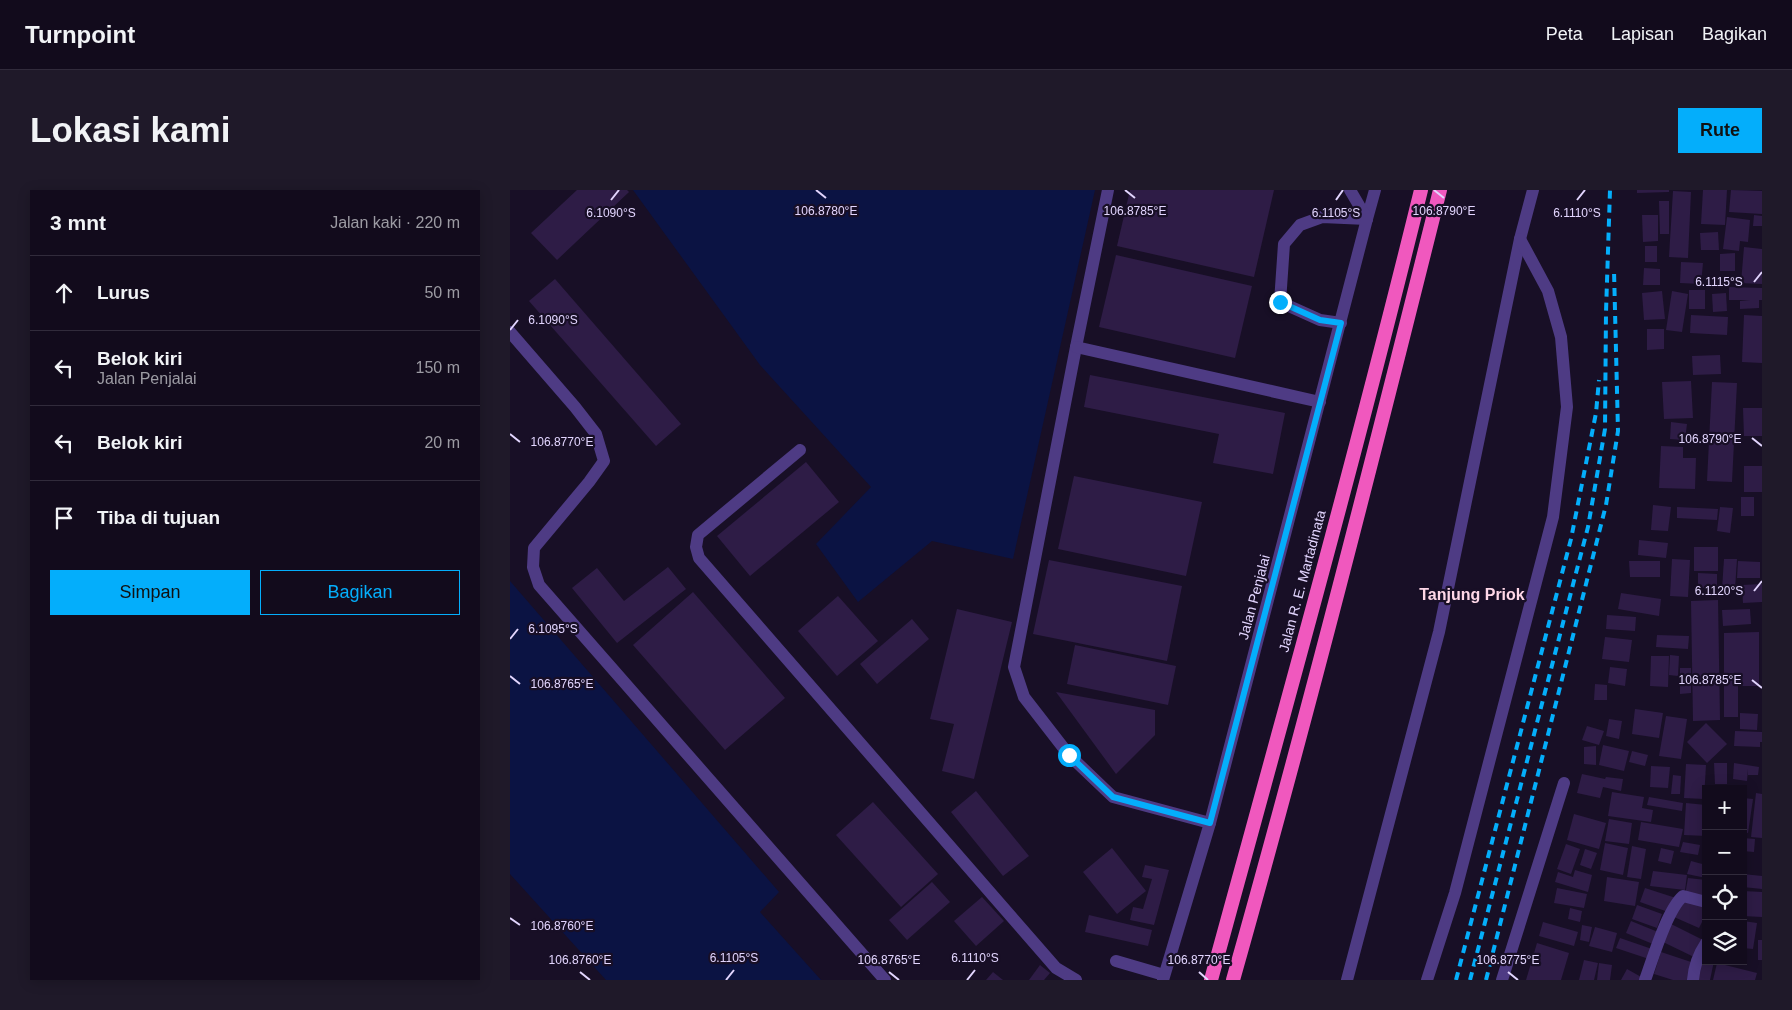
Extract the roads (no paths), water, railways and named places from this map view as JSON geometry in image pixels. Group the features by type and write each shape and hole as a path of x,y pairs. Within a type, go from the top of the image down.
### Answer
{"highway":[{"name":"Jalan R. E. Martadinata","path":"1211,980 1395,296 1421,190"},
{"path":"1233,980 1291,772 1375,451 1440,190"}],"street":[{"path":"1108,190 1014,667 1024,697 1069,755 1113,797 1210,823"},
{"path":"1350,190 1367,219"},
{"name":"Jalan Penjalai","path":"1164,977 1210,823 1375,190"},
{"path":"1347,980 1439,632 1520,239 1533,190"},
{"path":"1341,323 1320,320 1280,302 1284,244 1300,225 1322,217 1367,219"},
{"path":"1427,980 1455,893 1553,517 1567,408 1561,338 1548,290 1520,239"},
{"path":"510,332 576,407 596,434 604,461 590,482 534,548 533,567 539,585 885,980"},
{"path":"1076,347 1320,402"},
{"path":"800,450 698,535 696,547 699,558 1056,968 1076,980"},
{"path":"1502,980 1564,783"},
{"path":"1645,980 1678,901 1683,896 1702,901"},
{"path":"1693,980 1693,972 1702,949"},
{"path":"1116,961 1164,977"}],"railway":[{"path":"1470,980 1588,527 1605,429 1610,190"},
{"path":"1486,980 1606,505 1618,431 1614,270"},
{"path":"1456,980 1571,539 1596,413 1599,380"}],"district":[{"name":"Tanjung Priok","path":"1472,594"}]}
